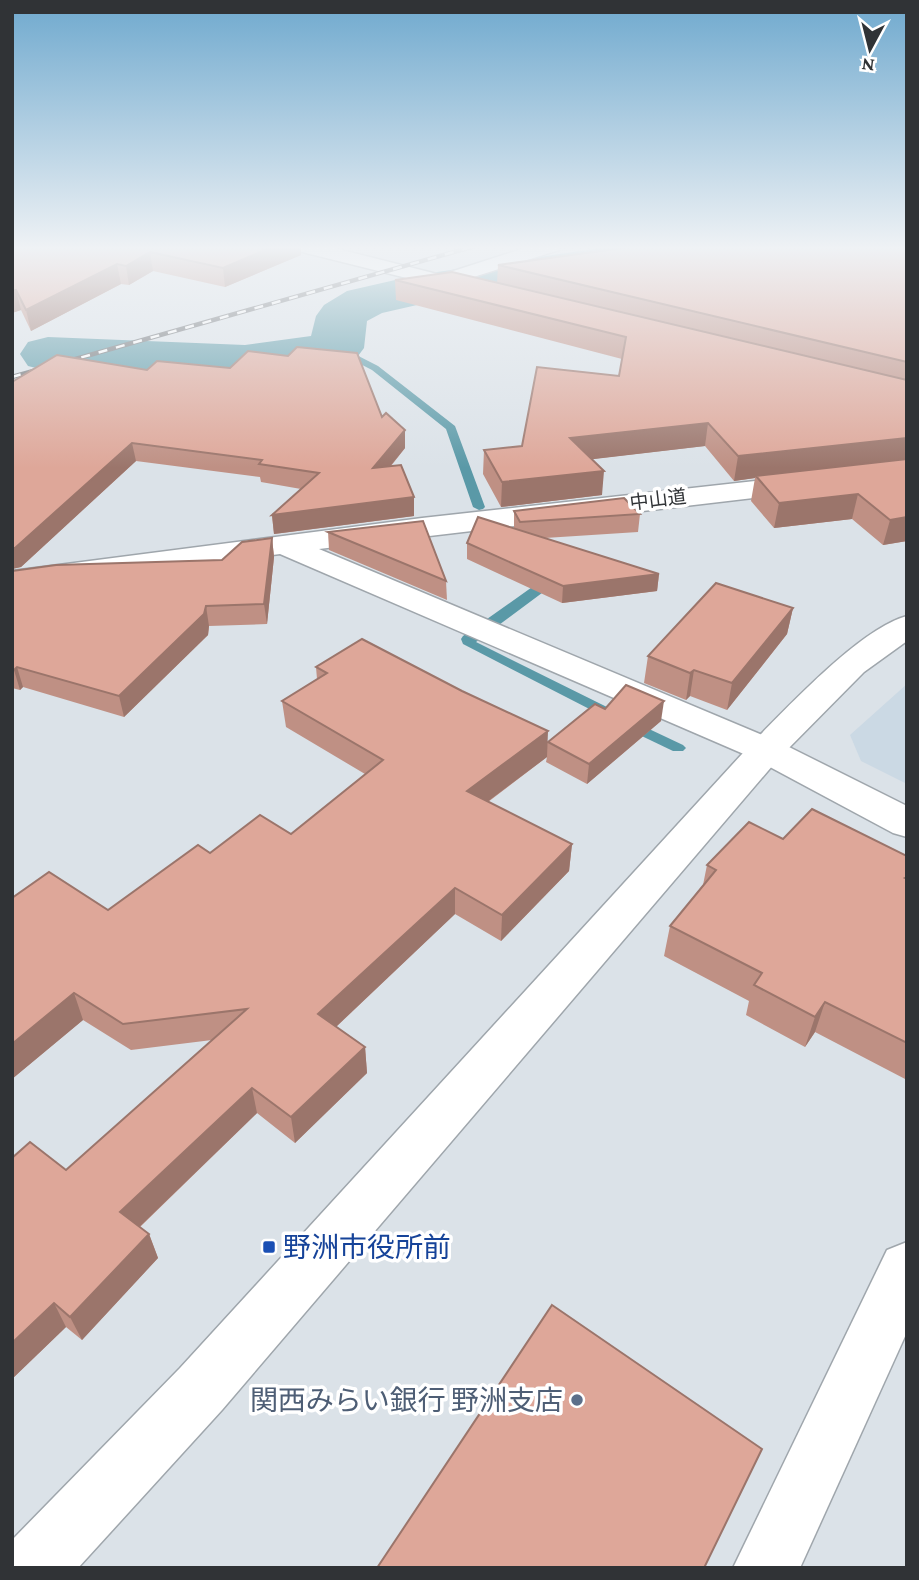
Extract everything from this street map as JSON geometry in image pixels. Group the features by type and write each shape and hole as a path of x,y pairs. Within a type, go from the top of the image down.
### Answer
{"street":[{"name":"中山道","path":"12,580 907,471"},
{"path":"284,545 766,750 907,823"},
{"path":"33,1568 201,1389 766,750 852,665 907,626"},
{"path":"766,1568 907,1269"}],"shaded area":[{"path":"907,684 907,784 861,761 850,735"}],"building":[{"path":"556,320 653,320 907,380 907,438 738,456 708,423 570,438 604,471 502,482 484,450 522,446 537,367 619,376 626,337"},
{"path":"729,320 907,320 907,362"},
{"path":"297,347 357,353 382,417 386,413 405,430 373,468 401,465 414,497 272,515 319,473 259,464 262,460 132,443 12,548 12,382 57,355 147,370 157,361 230,368 248,351 288,356"},
{"path":"907,459 907,517 890,520 858,494 779,503 756,476"},
{"path":"624,498 640,514 520,522 514,511"},
{"path":"478,517 659,574 563,586 467,543"},
{"path":"423,521 446,581 328,532"},
{"path":"272,538 264,604 206,606 204,614 119,696 17,667 12,669 12,571 56,565 222,560 242,542"},
{"path":"716,583 793,608 732,683 694,670 690,673 648,656"},
{"path":"362,639 462,691 548,731 467,791 572,844 502,915 455,888 318,1014 365,1047 291,1117 252,1088 120,1212 149,1234 70,1317 54,1303 12,1343 12,1158 30,1142 66,1170 247,1009 123,1024 74,993 12,1044 12,898 49,872 108,910 198,845 210,853 260,815 291,834 383,760 282,701 327,673 316,667"},
{"path":"626,685 664,701 589,764 548,742 595,704 605,709"},
{"path":"812,809 907,856 907,1043 825,1002 815,1017 754,985 762,973 670,926 716,870 707,865 749,822 783,839"},
{"name":"関西みらい銀行 野洲支店","path":"552,1305 762,1449 704,1568 377,1568"}],"waterway":[{"path":"48,354 245,362 336,348 341,320"},
{"path":"336,348 375,368 451,428 479,507"},
{"path":"540,575 543,578 541,587 468,639 470,644 610,714"},
{"path":"630,725 678,748"}],"railway":[{"path":"12,377 214,320"}],"place":[{"name":"野洲市役所前","path":"269,1247"},
{"name":"関西みらい銀行 野洲支店","path":"577,1400"}]}
